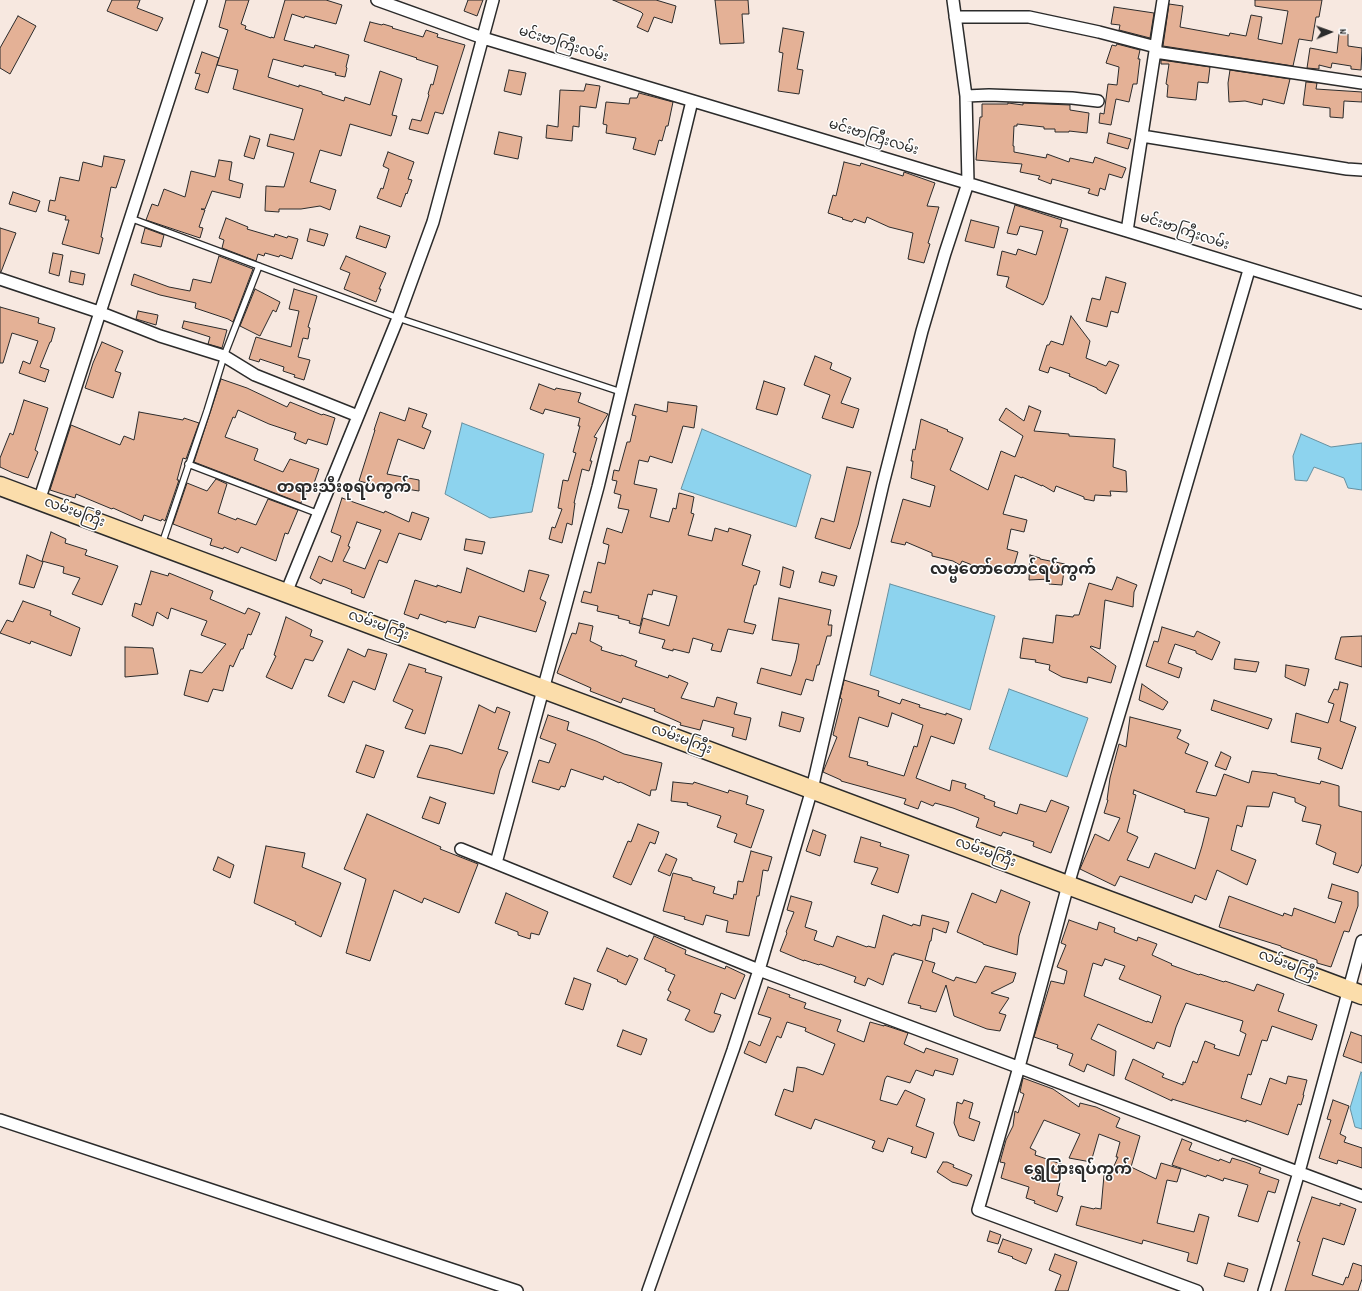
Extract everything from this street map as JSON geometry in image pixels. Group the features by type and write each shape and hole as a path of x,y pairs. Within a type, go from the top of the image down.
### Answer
{"main road":[{"name":"လမ်းမကြီး","path":"0,486 1355,993"}],"street":[{"path":"39,501 201,0"},
{"name":"မင်းဗာကြီးလမ်း","path":"377,0 483,38 1362,303"},
{"path":"286,593 398,318 433,222 493,0"},
{"path":"648,1291 733,1050 759,970 812,790 885,476 924,324 968,183 966,96 954,18 953,0"},
{"path":"1127,231 1163,0"},
{"path":"954,18 1028,17 1099,32 1156,50 1362,83"},
{"path":"966,96 990,95 1072,98 1098,101"},
{"path":"496,863 598,487 692,101"},
{"path":"1142,136 1339,168 1362,170"},
{"path":"1197,1291 978,1210 1019,1067 1068,885 1249,270"},
{"path":"0,279 99,312 160,336 224,356 255,375 358,416"},
{"path":"461,849 759,970 1362,1196"},
{"path":"1264,1291 1355,993 1362,941"},
{"path":"0,1120 517,1291"}],"lane":[{"path":"130,218 398,318 621,392"},
{"path":"161,546 224,356 259,266"},
{"path":"188,464 318,514"}],"water":[{"path":"462,423 544,454 532,512 490,518 445,494"},
{"path":"702,429 811,475 796,527 681,489"},
{"path":"1301,434 1331,447 1362,443 1362,490 1348,488 1344,478 1314,467 1307,481 1295,480 1293,456"},
{"path":"890,584 995,616 970,710 870,675"},
{"path":"1009,689 1088,718 1067,777 989,749"},
{"path":"1361,1072 1362,1129 1355,1127 1350,1108"}],"building":[{"path":"112,0 140,0 137,8 163,18 157,31 107,11"},
{"path":"226,0 249,0 241,24 246,26 245,29 271,38 274,38 285,0 326,0 342,5 336,24 305,16 304,18 292,14 284,40 314,48 315,45 349,55 345,77 335,75 336,73 304,65 303,67 273,59 268,77 299,87 299,85 322,92 322,94 344,101 345,97 370,105 380,71 402,79 392,115 397,116 391,136 350,124 341,156 320,150 310,182 336,190 330,210 320,206 301,209 279,209 279,212 265,211 266,186 284,187 294,153 267,146 270,134 294,140 303,109 233,89 238,70 217,65 228,30 219,27"},
{"path":"468,0 483,0 477,16 464,11"},
{"path":"613,0 656,0 676,6 672,23 654,17 648,32 637,27 643,14 641,12"},
{"path":"715,0 748,0 749,14 742,14 744,43 720,44"},
{"path":"1255,0 1322,0 1319,17 1316,17 1312,41 1299,39 1293,66 1163,46 1169,4 1183,6 1180,27 1229,36 1230,33 1246,36 1251,15 1262,17 1258,39 1282,44 1288,11 1255,6"},
{"path":"1114,7 1154,13 1150,38 1119,30 1120,25 1111,24"},
{"path":"18,16 36,26 10,74 0,68 0,48"},
{"path":"370,22 383,24 423,37 426,30 438,34 437,37 465,45 443,114 435,112 428,134 409,129 412,119 421,121 431,84 433,85 438,66 364,41"},
{"path":"783,28 804,32 797,69 803,70 799,94 778,91 783,53 779,52"},
{"path":"1339,34 1348,34 1348,46 1362,48 1361,70 1351,69 1351,66 1332,63 1331,68 1319,65 1319,69 1307,68 1310,48 1337,53"},
{"path":"1117,44 1140,50 1138,59 1140,59 1137,84 1133,84 1129,102 1116,99 1111,125 1099,123 1100,113 1104,114 1108,84 1117,85 1119,67 1106,63 1112,45 1116,46"},
{"path":"202,52 219,58 208,93 195,89 200,74 195,73"},
{"path":"1161,60 1210,67 1208,83 1198,82 1196,100 1167,97 1168,85 1166,84 1169,64 1161,64"},
{"path":"509,70 526,73 521,95 504,91"},
{"path":"1230,70 1290,79 1284,104 1263,99 1262,105 1245,101 1229,102 1228,83"},
{"path":"1306,82 1317,83 1316,89 1362,92 1362,102 1344,101 1343,118 1330,117 1330,108 1303,105"},
{"path":"586,84 600,86 596,108 580,106 579,127 573,126 572,141 546,138 547,125 558,127 560,90 584,91"},
{"path":"639,93 673,102 668,126 666,126 662,141 659,140 655,155 633,149 636,138 606,133 607,125 603,124 606,102 629,104 630,98 637,98"},
{"path":"1008,103 1023,105 1023,103 1070,105 1070,110 1089,113 1087,133 1069,131 1055,132 1055,129 1044,129 1044,127 1017,124 1017,126 1014,126 1014,152 1046,158 1047,154 1069,162 1070,158 1093,163 1095,157 1126,168 1122,178 1109,174 1105,190 1100,188 1098,196 1088,193 1090,189 1052,179 1051,184 1038,179 1040,176 1020,172 1022,164 976,160 980,117 982,117 982,104"},
{"path":"499,132 522,137 518,159 494,154"},
{"path":"1109,133 1131,139 1128,149 1107,143"},
{"path":"250,136 260,139 254,159 244,156"},
{"path":"388,152 414,162 408,179 412,180 401,207 377,198 381,188 383,189 389,169 383,166"},
{"path":"104,156 125,160 116,188 111,187 99,254 62,244 69,220 65,220 66,216 48,211 50,200 55,201 60,177 79,181 83,162 102,167"},
{"path":"219,160 232,162 229,180 243,184 240,198 212,191 205,209 201,209 205,210 199,227 203,228 200,238 146,220 152,204 158,206 164,189 185,197 191,171 215,177"},
{"path":"844,162 860,166 861,163 903,176 904,172 935,183 927,206 939,207 928,243 930,244 924,263 908,259 913,233 889,227 867,217 865,223 854,219 852,222 828,213 833,195 836,196"},
{"path":"13,192 40,201 36,212 9,204"},
{"path":"1015,205 1062,220 1060,227 1068,229 1047,298 1043,305 1006,287 1009,277 997,275 1002,251 1016,255 1018,249 1036,255 1043,231 1020,226 1017,235 1007,233"},
{"path":"226,218 248,227 247,229 274,237 275,234 287,238 288,236 298,239 292,259 280,255 279,257 265,253 264,256 258,254 256,261 222,248 224,240 219,238"},
{"path":"971,220 999,227 994,248 965,241"},
{"path":"360,226 390,236 386,248 356,238"},
{"path":"0,228 16,233 1,272 0,272"},
{"path":"145,228 164,235 161,247 141,243"},
{"path":"310,229 328,234 324,246 307,241"},
{"path":"53,253 63,255 59,276 49,273"},
{"path":"219,256 253,269 233,322 195,308 196,303 160,295 131,285 134,274 169,287 190,291 193,279 211,283"},
{"path":"346,256 386,273 379,289 381,289 376,302 344,289 350,273 340,269"},
{"path":"71,271 85,274 83,285 69,282"},
{"path":"1106,277 1126,283 1118,313 1111,311 1107,327 1086,321 1092,298 1100,300"},
{"path":"255,289 280,302 276,312 273,310 260,336 240,326"},
{"path":"294,289 317,296 308,327 310,328 308,339 303,338 298,357 310,360 304,380 283,371 284,367 260,359 259,362 249,359 256,337 291,347 299,311 289,309"},
{"path":"0,307 39,318 38,323 55,328 51,342 40,367 49,370 45,382 19,373 23,361 30,364 38,341 12,333 3,363 0,363"},
{"path":"138,311 158,315 156,325 136,319"},
{"path":"1071,316 1090,341 1086,358 1106,366 1109,361 1119,365 1106,394 1097,388 1069,376 1070,374 1050,367 1048,373 1039,370 1047,345 1049,345 1051,341 1063,345"},
{"path":"184,321 227,330 222,348 208,344 210,337 182,328"},
{"path":"102,342 123,351 115,371 121,373 113,398 85,388"},
{"path":"815,356 832,363 830,369 851,378 841,403 859,409 853,428 822,418 830,395 804,385"},
{"path":"221,379 247,388 287,407 290,402 322,415 335,418 327,445 308,439 306,444 294,439 296,433 269,424 238,410 235,418 233,417 225,437 258,449 254,460 283,472 290,459 319,469 313,486 309,484 304,500 302,500 301,503 194,462"},
{"path":"764,381 785,388 777,415 756,409"},
{"path":"539,384 555,390 556,388 581,393 578,402 608,414 594,437 597,438 590,461 592,461 589,471 582,469 574,503 572,525 567,523 562,543 549,539 552,527 555,528 562,509 558,508 563,480 568,481 576,453 573,452 580,426 578,426 580,418 545,409 543,414 530,409"},
{"path":"24,400 48,408 35,450 38,452 28,478 0,467 0,458 10,433 13,435"},
{"path":"668,402 697,406 694,428 683,426 672,463 650,456 648,462 639,460 634,484 657,489 650,517 669,522 673,508 676,509 679,493 694,497 691,513 694,514 688,535 712,541 715,528 728,532 729,528 751,535 742,565 760,571 756,585 754,585 744,622 756,625 753,634 728,629 721,652 711,650 713,644 693,638 689,653 673,649 673,651 662,648 665,640 639,633 643,618 669,626 677,596 653,590 652,595 648,594 640,626 629,623 630,621 618,618 619,616 597,611 598,606 581,602 584,591 591,593 598,562 605,564 609,545 603,543 607,528 622,533 629,510 618,508 621,495 614,493 617,481 612,480 614,470 619,471 627,442 630,442 636,416 632,415 635,404 667,412"},
{"path":"1029,406 1041,411 1034,431 1069,434 1069,436 1115,439 1113,467 1126,471 1127,492 1110,491 1111,496 1095,495 1094,501 1084,499 1084,497 1056,486 1054,492 1042,485 1015,475 1003,514 1027,520 1024,532 1011,529 1007,549 1018,552 1012,573 987,565 985,570 962,561 960,565 953,561 932,556 932,553 906,542 905,545 891,542 903,499 930,507 935,486 911,478 913,449 915,450 921,419 963,438 950,470 988,490 1001,451 1015,457 1023,436 999,420 1006,408 1024,421"},
{"path":"409,408 427,414 422,427 431,431 424,449 398,439 387,474 419,480 419,491 387,486 387,488 359,481 380,412 405,421"},
{"path":"139,412 183,420 184,418 199,423 186,459 183,458 177,480 179,480 165,521 144,515 142,521 76,494 75,498 50,490 71,425 120,445 124,436 134,440"},
{"path":"847,467 871,472 858,525 850,549 815,538 821,518 834,522"},
{"path":"216,479 227,484 218,513 236,520 237,518 256,525 268,499 298,510 288,534 285,533 276,561 241,547 238,553 224,547 223,549 210,545 212,539 173,524 187,483 207,491"},
{"path":"342,498 384,513 385,511 409,522 412,512 429,518 421,540 399,533 387,563 379,560 364,598 351,593 352,590 345,587 323,579 321,584 310,578 319,556 332,562 341,536 331,532","holes":["357,522 381,530 365,569 343,561 350,547 348,546"]},
{"path":"51,532 66,539 65,543 87,550 85,555 118,566 102,605 72,594 80,578 63,573 64,567 42,561"},
{"path":"466,539 485,542 482,554 464,550"},
{"path":"27,555 43,562 34,588 19,584"},
{"path":"1030,555 1040,559 1065,564 1062,585 1049,584 1050,579 1029,580"},
{"path":"783,567 794,571 790,588 780,585"},
{"path":"467,568 524,592 529,570 549,575 540,599 546,602 536,632 479,616 475,628 447,621 446,623 420,614 418,619 404,614 415,580 461,593"},
{"path":"151,571 168,576 169,573 213,591 210,599 245,614 248,608 260,613 251,635 248,634 243,649 241,649 233,667 230,665 223,691 213,689 208,702 184,695 190,670 202,673 226,644 201,635 207,621 171,608 168,619 157,612 153,626 132,616 135,603 141,605"},
{"path":"822,572 837,576 834,586 819,582"},
{"path":"1117,577 1137,585 1134,592 1133,607 1105,600 1100,649 1090,647 1116,666 1111,683 1088,677 1087,683 1062,677 1049,670 1050,665 1035,662 1036,660 1020,658 1023,638 1053,643 1056,615 1073,617 1074,615 1079,615 1089,583 1112,590"},
{"path":"779,598 831,610 828,625 832,625 831,636 827,636 813,681 806,679 801,695 757,683 761,668 791,676 796,660 799,644 772,640"},
{"path":"23,601 51,611 50,615 80,628 71,656 31,641 30,644 0,633 7,620 13,622"},
{"path":"286,617 312,630 310,636 323,641 313,661 305,659 292,689 266,677 276,656 274,655"},
{"path":"579,623 593,626 590,641 602,647 601,650 637,661 635,666 668,678 669,675 688,683 681,698 714,707 717,697 737,703 734,714 751,718 746,740 732,736 734,728 703,720 700,730 680,725 681,723 654,711 655,709 623,698 621,703 590,691 591,688 557,673 572,633 576,634"},
{"path":"1162,627 1194,637 1197,631 1220,642 1212,660 1196,653 1196,651 1175,644 1168,663 1182,668 1179,678 1146,666 1154,641 1158,642"},
{"path":"1362,636 1362,667 1335,659 1341,637"},
{"path":"125,647 153,648 158,674 125,677"},
{"path":"348,649 365,657 368,649 387,654 375,690 353,681 344,703 328,696"},
{"path":"1235,659 1259,662 1256,672 1234,669"},
{"path":"409,664 426,669 425,672 442,677 425,734 405,728 413,710 393,701"},
{"path":"1286,665 1309,669 1305,686 1285,677"},
{"path":"844,680 879,691 878,696 900,704 902,699 920,705 919,707 946,715 946,713 962,719 954,744 931,736 916,778 950,791 952,780 966,784 965,788 985,796 984,798 995,802 994,806 1017,814 1020,804 1046,812 1051,800 1069,807 1051,853 1033,846 1034,842 1003,832 1001,836 976,827 979,818 953,808 935,803 933,806 921,801 918,809 904,804 906,799 841,781 823,772 837,737 833,735 842,699 840,698","holes":["892,713 923,725 917,747 914,746 904,776 867,765 868,762 849,757 859,717 888,727"]},
{"path":"1340,682 1348,684 1340,721 1356,727 1342,769 1318,759 1321,748 1291,742 1296,713 1328,723 1334,704 1328,702 1334,689 1338,690"},
{"path":"1142,684 1168,702 1163,710 1139,700"},
{"path":"1214,700 1272,719 1268,729 1211,710"},
{"path":"479,705 495,713 497,707 510,712 498,749 508,752 500,770 494,794 417,777 430,745 462,754"},
{"path":"782,712 804,718 800,732 779,726"},
{"path":"548,715 569,722 567,730 624,754 662,763 656,790 651,790 650,796 604,776 603,780 571,769 565,787 561,786 559,790 532,782 539,760 549,763 556,744 540,738"},
{"path":"1130,717 1181,730 1177,738 1189,744 1185,753 1208,762 1196,792 1216,796 1224,774 1249,783 1252,771 1277,774 1320,784 1321,781 1339,786 1339,806 1362,812 1362,864 1358,873 1333,864 1336,853 1316,844 1321,825 1302,821 1306,807 1295,802 1295,798 1273,792 1269,807 1247,806 1242,827 1237,825 1231,850 1256,860 1247,885 1217,870 1206,900 1195,895 1192,903 1120,876 1115,886 1080,869 1095,834 1109,841 1120,818 1104,813 1108,800 1110,778 1119,744 1126,747","holes":["1134,790 1185,810 1184,812 1209,818 1195,869 1155,853 1149,868 1127,860 1138,837 1127,832 1136,795 1133,794"]},
{"path":"366,745 384,751 374,778 356,772"},
{"path":"1221,752 1231,757 1226,770 1215,766"},
{"path":"673,782 693,784 694,782 728,793 729,790 748,796 746,804 764,810 751,848 734,842 737,834 717,827 721,816 687,805 688,803 671,801"},
{"path":"430,797 446,803 439,824 422,818"},
{"path":"367,814 441,847 440,849 478,864 459,913 424,898 422,903 394,890 370,961 346,953 366,879 344,869"},
{"path":"638,824 659,832 655,844 650,842 631,885 613,877 628,841 631,842"},
{"path":"813,830 826,835 820,856 806,851"},
{"path":"861,837 881,843 880,846 909,855 898,893 871,884 878,868 854,862"},
{"path":"266,846 305,853 302,867 341,883 321,937 295,924 296,922 254,903"},
{"path":"751,851 772,857 768,871 763,870 759,896 757,896 749,936 726,932 728,921 706,915 703,925 684,919 685,917 663,911 673,873 692,878 692,880 715,887 713,893 733,899 734,894 736,895 738,881 743,882"},
{"path":"666,854 677,859 670,876 658,871"},
{"path":"218,857 234,865 230,878 213,870"},
{"path":"1332,884 1358,892 1358,906 1349,932 1344,931 1331,967 1317,963 1317,960 1281,946 1219,927 1229,896 1283,916 1284,913 1292,916 1294,908 1335,923 1342,902 1328,898"},
{"path":"1001,890 1030,902 1019,936 1017,955 983,944 957,932 972,893 996,903"},
{"path":"506,893 548,912 539,935 531,933 530,939 518,935 518,932 495,923"},
{"path":"791,896 812,902 805,927 817,931 814,940 833,947 837,936 867,947 875,948 883,915 912,926 913,924 920,926 922,915 949,922 946,933 933,928 931,941 925,960 935,963 932,972 954,981 956,977 976,983 985,966 1016,973 1013,982 991,993 1009,998 999,1013 1006,1015 1000,1031 987,1029 954,1016 946,985 936,1012 908,1003 923,961 894,953 894,955 892,955 883,985 868,978 865,986 854,982 856,977 820,964 804,961 780,951 794,912 787,910"},
{"path":"1069,920 1097,930 1099,922 1115,928 1114,932 1137,941 1138,937 1157,944 1152,955 1172,964 1171,965 1254,991 1257,984 1284,994 1278,1011 1317,1025 1312,1040 1272,1026 1267,1041 1262,1040 1251,1075 1248,1074 1241,1098 1261,1105 1270,1078 1286,1084 1288,1076 1307,1080 1301,1105 1298,1104 1288,1135 1246,1120 1246,1122 1172,1099 1172,1101 1125,1079 1133,1059 1164,1074 1162,1077 1183,1085 1193,1061 1197,1063 1205,1041 1215,1045 1214,1048 1239,1056 1246,1034 1240,1031 1243,1021 1186,1003 1170,1047 1157,1042 1154,1049 1098,1024 1091,1039 1116,1051 1114,1076 1087,1064 1084,1072 1069,1065 1073,1054 1057,1048 1058,1045 1034,1037 1051,981 1064,984 1067,971 1057,967 1066,945 1061,943","holes":["1105,959 1125,966 1119,979 1161,996 1152,1023 1084,996 1093,963 1102,966"]},
{"path":"654,936 686,950 685,954 725,969 726,966 745,975 735,999 721,993 714,1013 721,1015 714,1032 710,1032 685,1020 690,1010 667,1000 671,992 668,990 675,975 665,971 666,969 644,959"},
{"path":"607,948 628,957 629,955 638,959 626,985 597,971"},
{"path":"574,978 591,984 583,1010 565,1004"},
{"path":"768,987 806,1003 804,1008 841,1020 837,1031 864,1042 870,1022 908,1033 904,1044 924,1053 926,1048 958,1059 953,1075 935,1070 933,1076 916,1070 910,1083 887,1076 885,1079 880,1100 897,1105 905,1090 925,1099 916,1126 934,1133 926,1158 911,1153 913,1147 888,1138 883,1152 872,1148 875,1141 815,1119 811,1129 775,1115 784,1089 793,1092 797,1067 805,1068 823,1075 835,1044 805,1031 806,1028 787,1022 781,1038 777,1036 766,1063 744,1053 749,1041 760,1046 771,1018 758,1014"},
{"path":"623,1030 647,1039 641,1055 617,1046"},
{"path":"1351,1032 1362,1036 1362,1063 1343,1056"},
{"path":"1023,1078 1053,1089 1079,1107 1080,1103 1096,1107 1120,1118 1116,1127 1140,1136 1131,1167 1156,1179 1161,1163 1181,1169 1177,1182 1167,1180 1157,1223 1194,1232 1199,1214 1209,1217 1197,1264 1187,1261 1189,1253 1143,1240 1142,1244 1076,1225 1081,1206 1101,1209 1104,1175 1109,1177 1118,1157 1116,1157 1120,1142 1099,1134 1091,1162 1069,1158 1080,1134 1044,1120 1030,1148 1036,1151 1035,1155 1064,1165 1057,1195 1063,1197 1057,1212 1034,1203 1035,1201 1026,1198 1029,1187 1001,1178 1005,1163 1000,1162 1006,1140 1013,1126 1015,1111 1018,1113 1024,1094 1020,1092"},
{"path":"964,1100 973,1103 969,1118 980,1122 974,1141 959,1136 954,1123 957,1102 962,1104"},
{"path":"1333,1100 1349,1106 1340,1134 1346,1137 1344,1142 1362,1148 1362,1168 1338,1160 1337,1164 1319,1158 1331,1120 1327,1119"},
{"path":"1182,1139 1192,1143 1189,1150 1219,1161 1220,1159 1230,1163 1232,1158 1245,1162 1261,1168 1259,1173 1279,1180 1275,1193 1268,1191 1258,1222 1238,1216 1248,1185 1224,1178 1223,1181 1207,1175 1206,1177 1172,1165"},
{"path":"943,1162 954,1165 953,1167 972,1175 967,1186 952,1182 937,1172"},
{"path":"1312,1197 1340,1206 1340,1203 1356,1209 1344,1245 1323,1238 1312,1275 1343,1285 1346,1277 1348,1278 1353,1263 1362,1266 1362,1279 1358,1291 1285,1291 1300,1242 1297,1241"},
{"path":"990,1231 1001,1235 998,1244 987,1241"},
{"path":"1003,1239 1032,1249 1026,1264 1012,1258 1013,1257 998,1252"},
{"path":"1055,1254 1077,1262 1068,1291 1055,1291 1061,1275 1049,1270"},
{"path":"1228,1263 1248,1269 1244,1282 1224,1276"}],"district":[{"name":"တရားသီးစုရပ်ကွက်","path":"344,490"},
{"name":"လမ္မတော်တောင်ရပ်ကွက်","path":"1013,572"},
{"name":"ရွှေပြားရပ်ကွက်","path":"1078,1172"}]}
